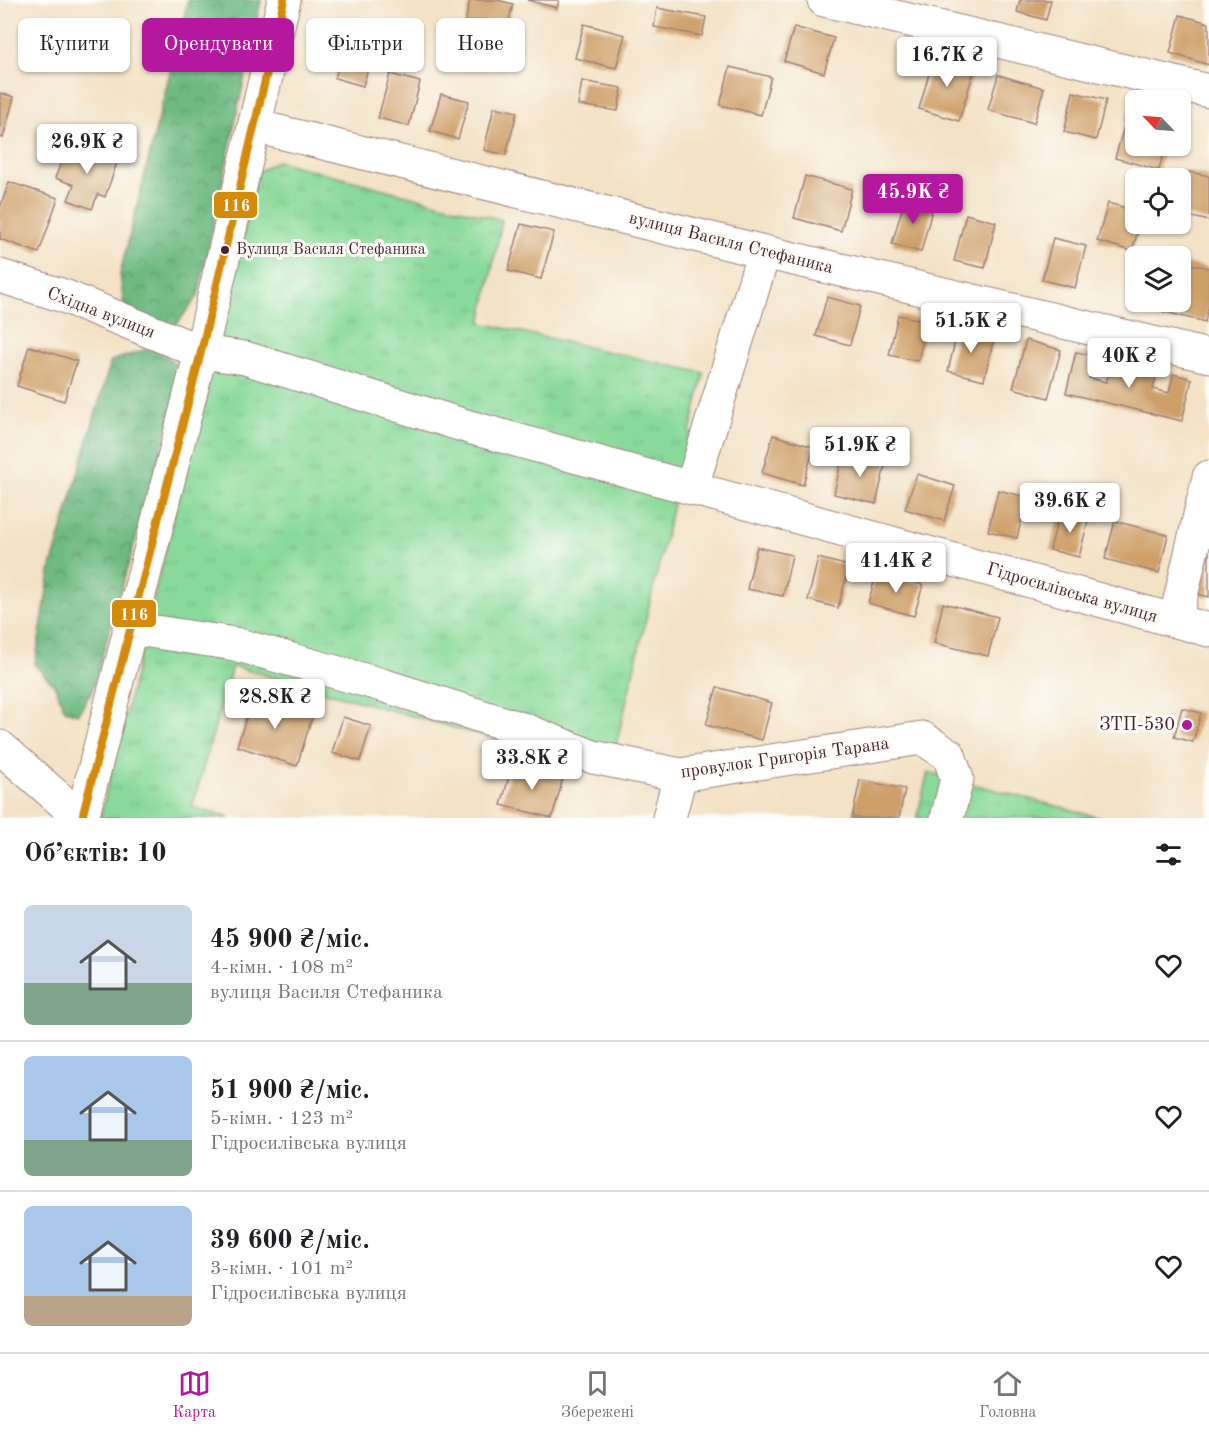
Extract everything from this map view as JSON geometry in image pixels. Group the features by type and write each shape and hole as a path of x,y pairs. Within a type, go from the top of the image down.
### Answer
{"street":[{"path":"0,747 82,818 201,352 284,0"},
{"path":"824,0 1209,91"},
{"name":"вулиця Василя Стефаника","path":"255,126 764,252 1209,356"},
{"path":"692,486 764,252"},
{"name":"Східна вулиця","path":"0,276 64,296 201,352 245,358 469,427 692,486"},
{"path":"1175,621 1209,477"},
{"name":"Гідросилівська вулиця","path":"692,486 1209,630"},
{"name":"провулок Григорія Тарана","path":"129,628 235,644 382,685 525,730 593,757 680,775 922,738 949,755 957,779 947,818"},
{"path":"669,818 680,775"}],"green space":[{"path":"188,0 261,0 257,18 184,18"},
{"path":"170,72 246,72 198,296 177,324 149,324 124,306 120,274"},
{"path":"277,161 502,220 481,323 704,373 610,771 232,666 192,807 232,818 100,818 258,172"},
{"path":"153,347 184,370 92,691 78,714 65,710 55,686 35,665 51,567 111,361"},
{"path":"928,772 1101,818 917,818"}],"building":[{"path":"470,0 497,0 513,4 510,18 466,18"},
{"path":"527,0 559,0 557,8"},
{"path":"1020,0 1051,0 1046,20 1017,12"},
{"path":"657,8 706,17 702,36 654,27"},
{"path":"1180,15 1209,23 1209,65 1170,53"},
{"path":"584,24 625,35 616,68 575,58"},
{"path":"794,27 834,38 824,73 784,61"},
{"path":"934,56 975,68 959,121 919,109"},
{"path":"730,67 771,77 761,115 720,105"},
{"path":"337,72 367,72 363,86 335,78"},
{"path":"390,74 420,82 409,126 378,118"},
{"path":"998,75 1044,88 1034,123 988,110"},
{"path":"582,81 622,88 618,111 578,105"},
{"path":"1073,92 1106,100 1096,140 1064,132"},
{"path":"0,93 14,97 3,138 0,137"},
{"path":"441,94 469,101 458,139 430,131"},
{"path":"494,107 517,112 506,155 484,150"},
{"path":"1125,123 1125,156 1162,156 1160,168 1115,158"},
{"path":"67,147 90,156 93,148 119,157 105,197 98,194 92,209 68,200 74,185 55,178"},
{"path":"1191,172 1209,176 1209,221 1191,217"},
{"path":"805,176 852,189 841,231 794,218"},
{"path":"9,182 58,198 39,253 0,239 0,208"},
{"path":"905,198 933,206 921,252 892,244"},
{"path":"1108,203 1125,208 1125,234 1137,234 1133,246 1125,246 1125,249 1097,241"},
{"path":"966,214 996,222 985,268 954,261"},
{"path":"521,224 554,232 541,279 508,271"},
{"path":"1053,238 1086,246 1075,288 1042,280"},
{"path":"1191,264 1209,268 1209,304 1205,322 1165,312 1191,312"},
{"path":"827,297 860,306 850,345 816,336"},
{"path":"898,315 927,321 918,361 889,355"},
{"path":"958,329 994,338 984,380 948,371"},
{"path":"1026,340 1061,350 1048,398 1013,388"},
{"path":"29,346 77,361 64,401 17,386"},
{"path":"1076,352 1095,356 1089,378 1106,382 1111,366 1156,377 1153,389 1169,393 1173,374 1192,379 1182,421 1066,393"},
{"path":"773,435 814,447 803,485 762,473"},
{"path":"843,452 886,461 876,504 834,494"},
{"path":"917,474 955,486 944,521 905,509"},
{"path":"998,490 1027,497 1017,538 988,531"},
{"path":"1060,510 1089,517 1079,557 1050,550"},
{"path":"1115,521 1168,535 1159,573 1105,559"},
{"path":"757,547 792,555 783,596 747,589"},
{"path":"1209,549 1209,597 1197,594"},
{"path":"818,558 849,566 838,608 808,600"},
{"path":"877,572 923,585 914,616 868,603"},
{"path":"943,603 998,617 988,656 934,643"},
{"path":"717,687 772,703 762,740 706,725"},
{"path":"254,694 313,714 297,766 237,746"},
{"name":"ЗТП-530","path":"1182,708 1201,713 1193,742 1174,737"},
{"path":"343,717 371,726 360,761 332,753"},
{"path":"513,763 563,778 552,818 501,805"},
{"path":"860,780 905,789 899,818 852,818"}],"transit line":[{"name":"116","path":"82,818 201,352 284,0"}],"place":[{"name":"Вулиця Василя Стефаника","path":"225,250"},
{"name":"ЗТП-530","path":"1187,725"}]}
